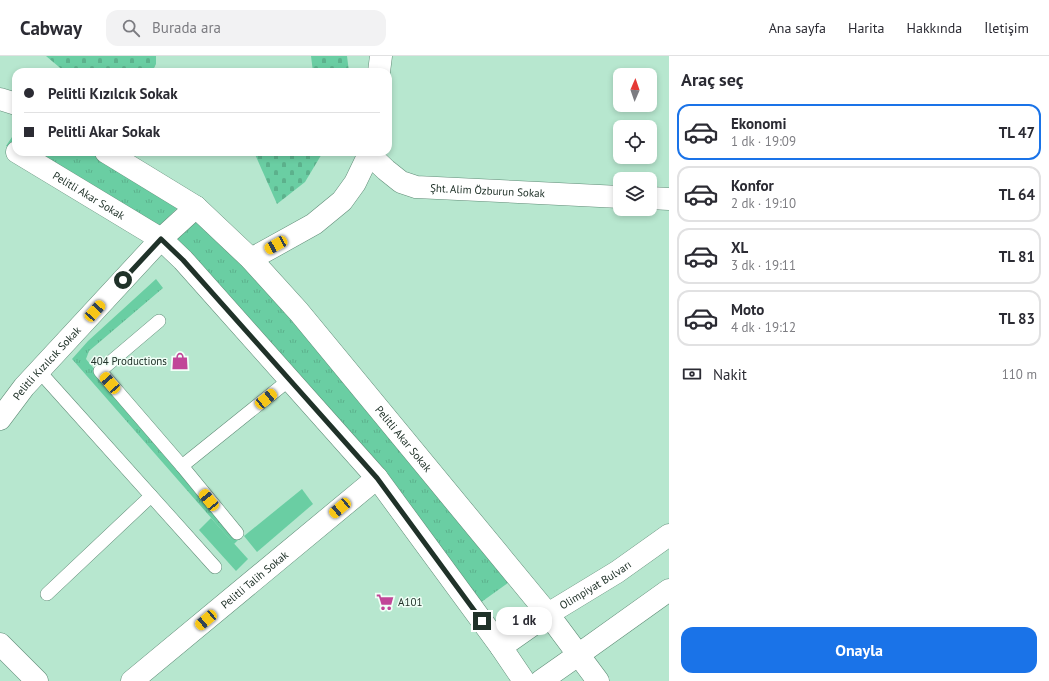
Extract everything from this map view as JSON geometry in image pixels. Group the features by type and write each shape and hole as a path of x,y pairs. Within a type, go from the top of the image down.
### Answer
{"main road":[{"path":"380,68 381,56"},
{"path":"0,99 12,103"},
{"name":"Pelitli Akar Sokak","path":"0,143 12,149"},
{"name":"Pelitli Akar Sokak","path":"24,156 161,239 183,260 377,478 501,647 524,681"},
{"name":"Pelitli Akar Sokak","path":"113,156 196,207 251,259 299,312 548,614 598,681"},
{"path":"251,259 314,224 342,201 355,183 368,156"},
{"name":"Şht. Alim Özburun Sokak","path":"372,156 401,182 416,187 613,197"},
{"path":"657,198 669,199"},
{"path":"161,239 196,207"},
{"name":"Pelitli Kızılcık Sokak","path":"0,419 24,387 161,239"},
{"name":"Pelitli Talih Sokak","path":"132,681 377,478"},
{"name":"Olimpiyat Bulvarı","path":"501,647 548,614 617,572 669,535"},
{"path":"541,681 669,590"},
{"path":"0,644 37,681"}],"lane":[{"path":"159,321 100,371 182,466 237,533"},
{"path":"39,371 215,567"},
{"path":"182,466 289,380"},
{"path":"47,594 151,496"}],"green space":[{"path":"46,56 156,56 156,64 154,68 60,68"},
{"path":"311,56 347,56 348,68 312,68"},
{"path":"12,137 12,150 6,146"},
{"path":"23,156 112,156 184,201 152,234"},
{"path":"256,156 321,156 305,182 277,204"},
{"path":"202,216 515,578 473,608 167,246"},
{"path":"156,279 163,288 89,351 86,359 161,452 238,540 234,544 72,359 88,341"},
{"path":"302,489 313,504 257,552 244,536"},
{"path":"211,518 248,559 236,571 199,530"}],"place":[{"name":"404 Productions","path":"180,361"},
{"name":"A101","path":"385,602"}],"route":[{"path":"123,280 161,239 183,260 377,478 482,621"}]}
